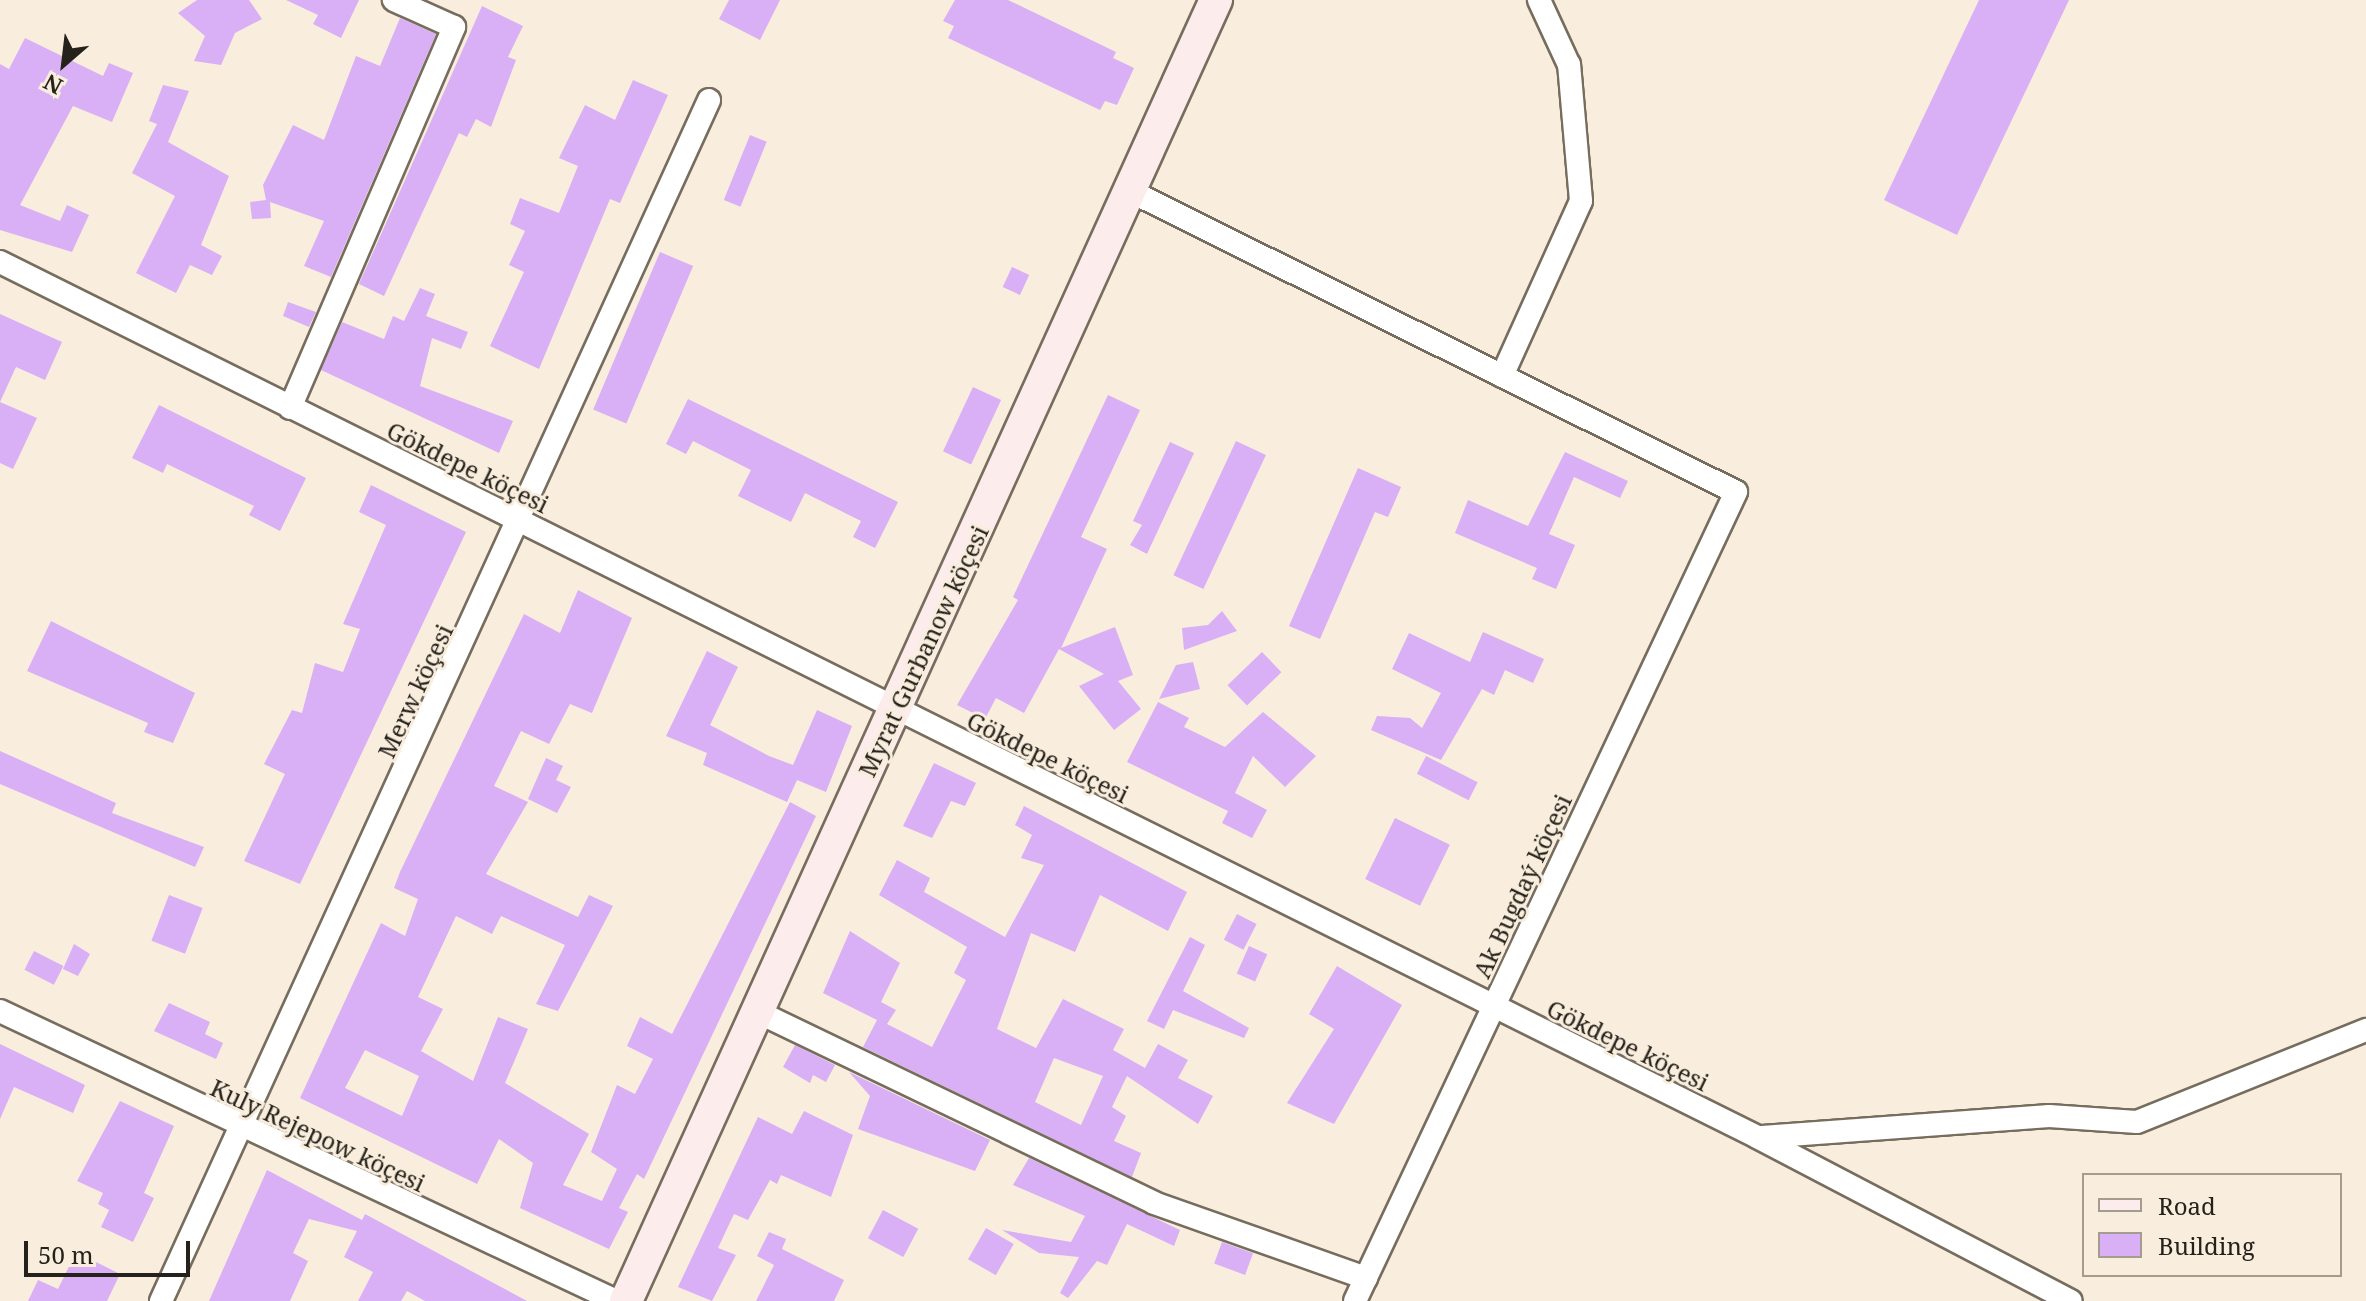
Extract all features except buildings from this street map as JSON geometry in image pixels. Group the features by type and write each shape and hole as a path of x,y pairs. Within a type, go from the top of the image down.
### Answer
{"street":[{"path":"290,408 454,27 394,0"},
{"name":"Myrat Gurbanow köçesi","path":"626,1301 1134,193 1216,0"},
{"path":"1134,193 1502,376 1581,201 1569,65 1539,0"},
{"name":"Merw köçesi","path":"161,1301 522,522 709,100"},
{"name":"Gökdepe köçesi","path":"0,262 896,711 1757,1137 2071,1301"},
{"name":"Ak Bugdaý köçesi","path":"1355,1301 1736,492 1502,376"},
{"name":"Kuly Rejepow köçesi","path":"0,1011 240,1129 616,1301"},
{"path":"758,1012 1154,1203 1366,1278"},
{"path":"1757,1137 1840,1137 2049,1116 2137,1122 2366,1030"}]}
